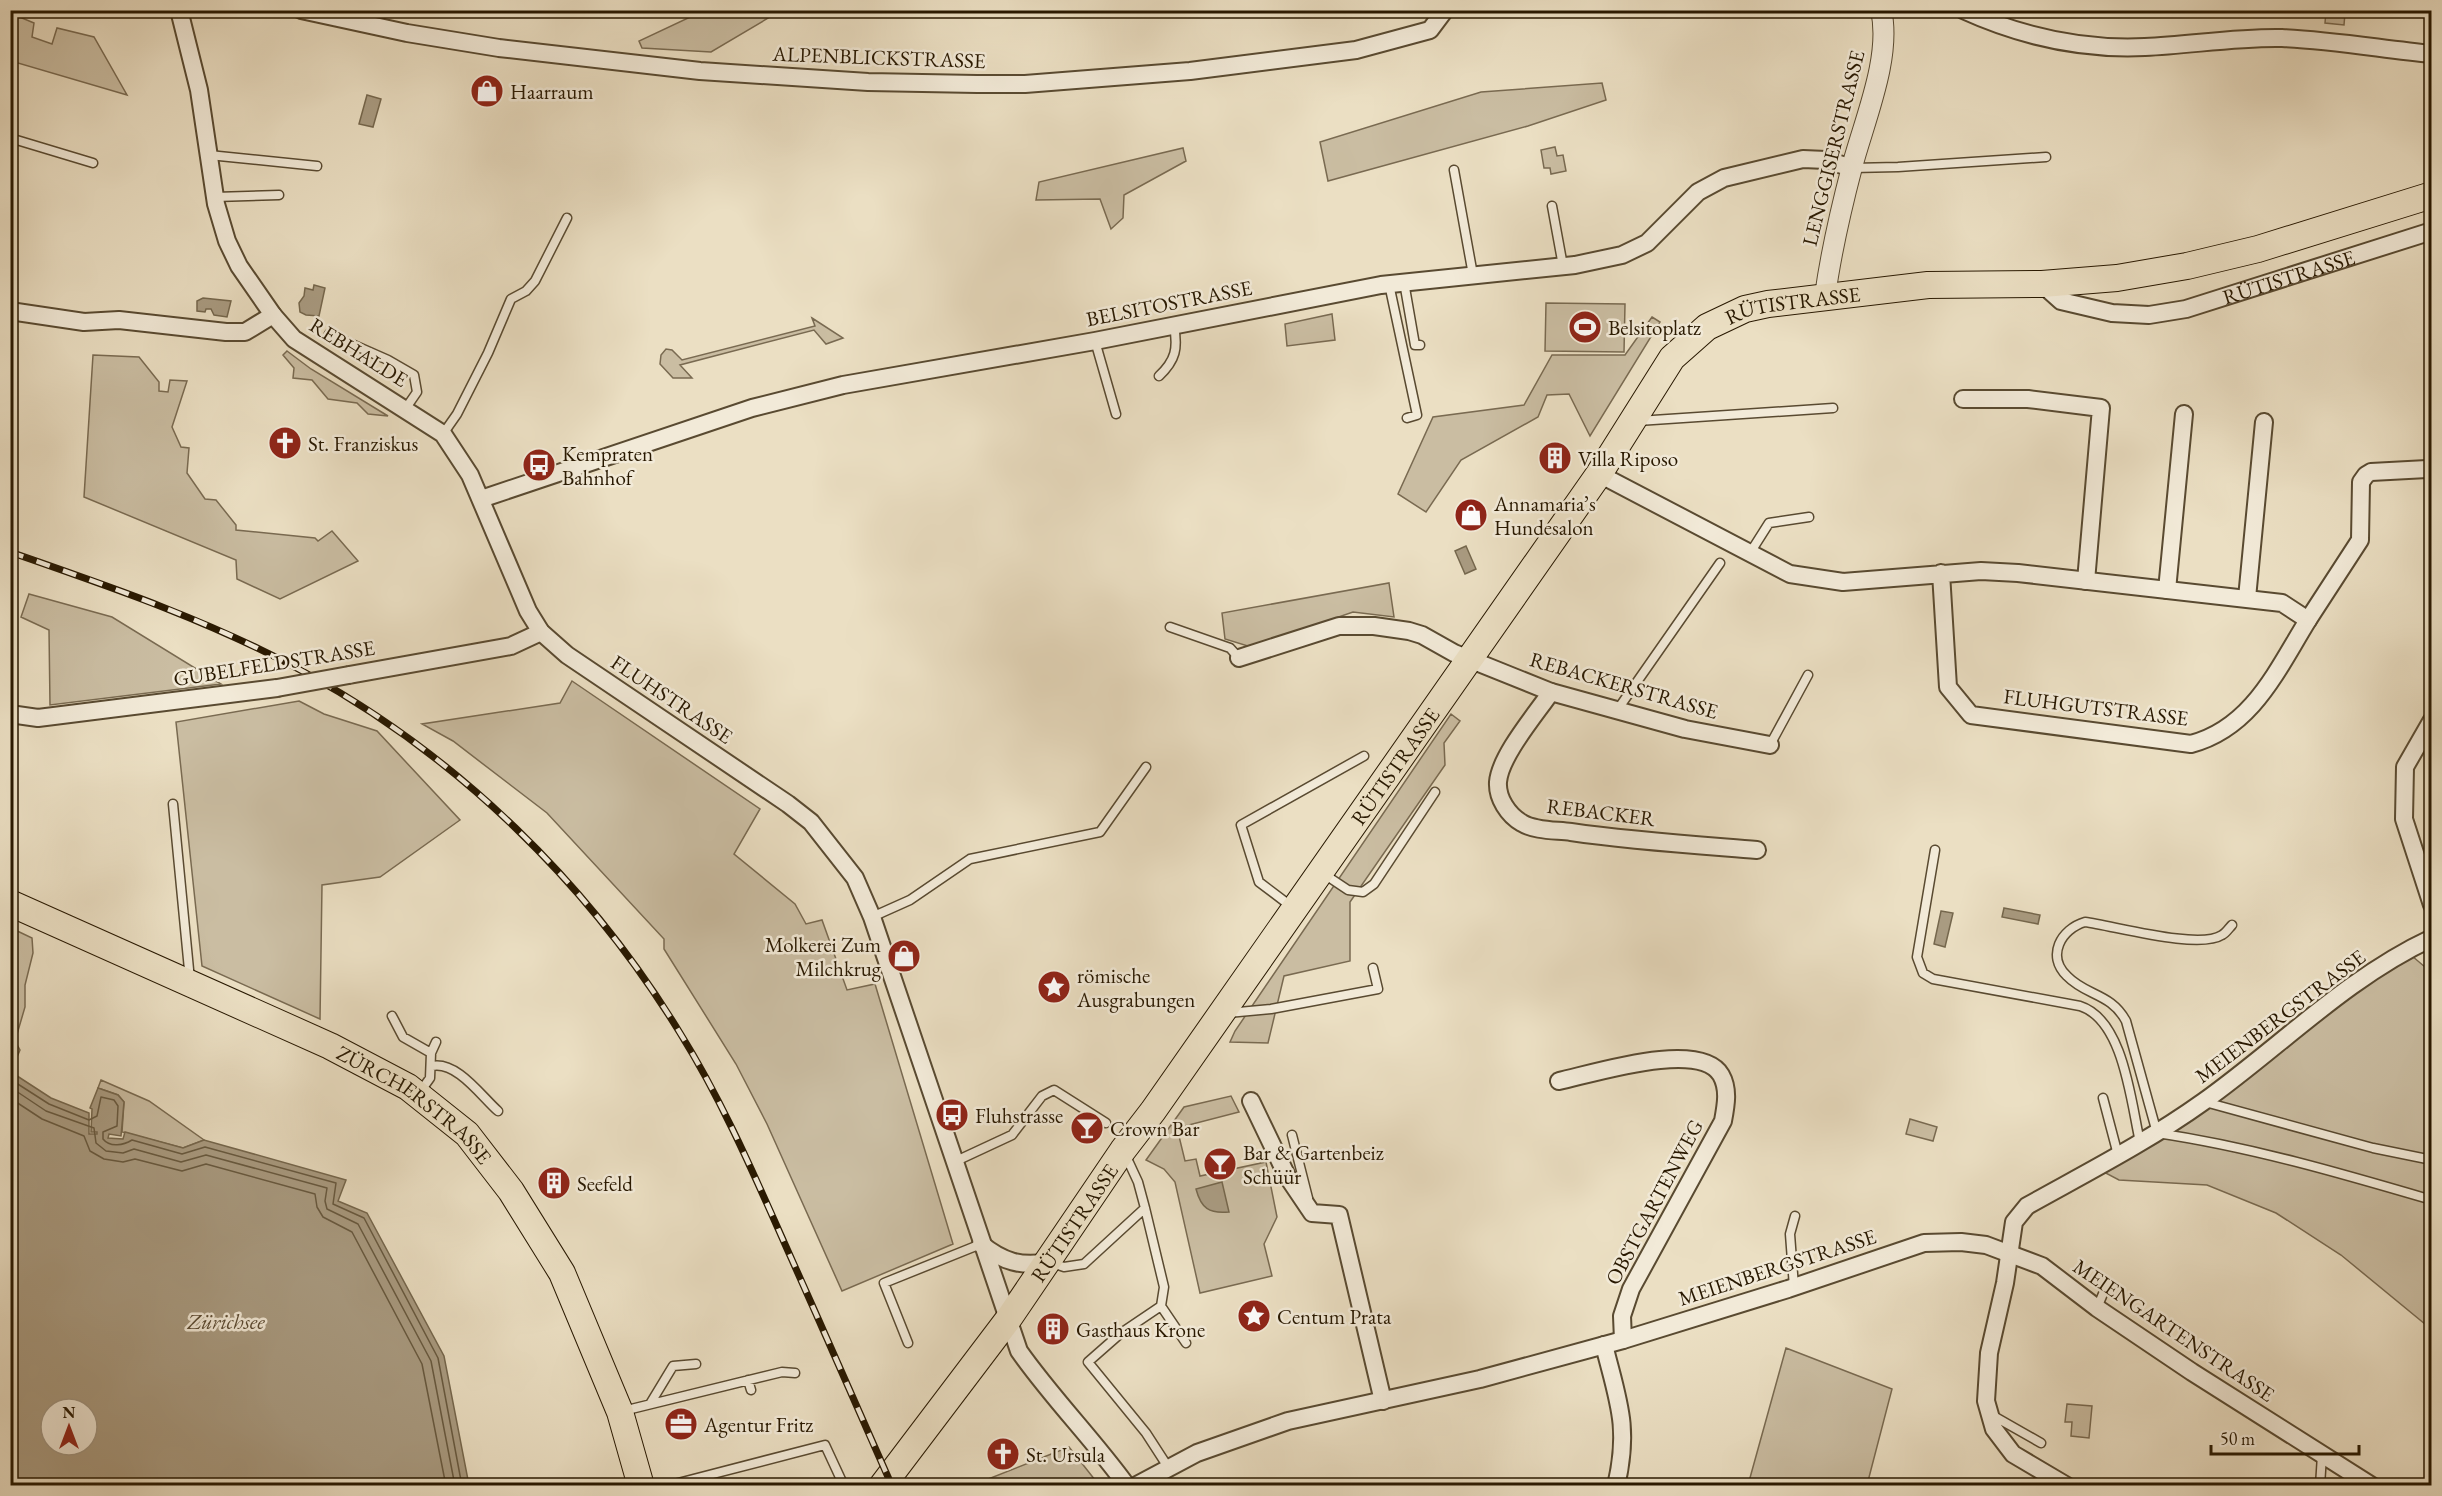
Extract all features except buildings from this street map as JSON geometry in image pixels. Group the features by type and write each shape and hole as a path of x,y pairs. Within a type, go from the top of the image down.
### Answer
{"main road":[{"name":"RÜTISTRASSE","path":"882,1485 1008,1321 1123,1150 1295,909 1599,474 1672,358 1707,327 1745,309 1825,296 1970,282 2042,284 2117,278 2187,266 2258,249 2432,195"},
{"name":"ZÜRCHERSTRASSE","path":"10,903 330,1046 408,1087 467,1134 511,1191 553,1256 620,1412 641,1485"}],"street":[{"name":"REBHALDE","path":"179,10 199,90 215,196 227,241 239,266 273,315 294,339 406,408 443,434 470,475"},
{"name":"ALPENBLICKSTRASSE","path":"302,10 406,33 499,48 700,71 868,82 978,84 1025,84 1190,71 1356,50 1430,30 1445,10"},
{"name":"LENGGISERSTRASSE","path":"1825,296 1831,254 1878,71 1884,30 1881,10"},
{"path":"1963,10 2001,26 2046,38 2092,45 2145,47 2284,38 2432,54"},
{"name":"BELSITOSTRASSE","path":"481,499 752,408 843,385 1095,341 1396,283 1563,266 1622,255 1647,243 1698,192 1724,178 1803,159 1826,160 1852,168"},
{"name":"RÜTISTRASSE","path":"2042,284 2061,301 2112,313 2149,315 2186,309 2432,231"},
{"path":"10,311 84,322 118,320 226,332 245,332 273,315"},
{"path":"1963,399 2028,399 2101,408 2086,581"},
{"path":"2167,590 2184,414"},
{"path":"2247,598 2264,422"},
{"name":"FLUHGUTSTRASSE","path":"1941,573 1948,687 1971,715 2191,744 2223,732 2258,700 2360,540 2361,483 2366,475 2372,472 2427,469"},
{"path":"1599,474 1790,574 1843,582 1981,571 2282,603 2308,620"},
{"name":"FLUHSTRASSE","path":"470,475 516,588 541,632 567,655 788,804 811,822 855,878 872,916 1019,1351 1038,1378 1127,1485"},
{"name":"REBACKERSTRASSE","path":"1239,658 1348,625 1422,634 1469,660 1551,692 1684,729 1770,745"},
{"name":"GUBELFELDSTRASSE","path":"10,714 38,718 278,688 511,646 541,632"},
{"name":"REBACKER","path":"1551,692 1508,756 1499,775 1497,785 1502,801 1510,814 1523,824 1609,838 1757,850"},
{"path":"2432,720 2405,767 2404,819 2432,904"},
{"name":"MEIENBERGSTRASSE","path":"1135,1485 1197,1453 1260,1430 1480,1379 1623,1340 1794,1287 1923,1243 1961,1242 1986,1245 2010,1253 2014,1222 2027,1206 2157,1133 2204,1101 2339,995 2405,950 2432,938"},
{"name":"OBSTGARTENWEG","path":"1559,1081 1654,1061 1682,1058 1704,1063 1720,1073 1726,1092 1723,1121 1631,1289 1622,1316 1623,1340"},
{"path":"1251,1101 1287,1176 1312,1213 1340,1215 1383,1401"},
{"path":"981,1244 997,1257 1013,1263 1034,1265 1049,1262"},
{"path":"2010,1253 1989,1353 1986,1401 1994,1429 2013,1454 2067,1485"},
{"name":"MEIENGARTENSTRASSE","path":"2010,1253 2042,1266 2097,1308 2322,1455 2372,1485"},
{"path":"1604,1345 1624,1424 1622,1462 1616,1485"}],"lane":[{"path":"10,138 93,163"},
{"path":"209,155 317,166"},
{"path":"1852,168 2046,157"},
{"path":"1454,170 1473,275"},
{"path":"215,196 279,195"},
{"path":"1552,206 1563,266"},
{"path":"443,434 457,414 483,363 511,299 526,291 535,281 567,218"},
{"path":"1396,283 1415,345 1420,345"},
{"path":"1396,283 1417,415 1407,418"},
{"path":"1159,376 1170,366 1176,355 1174,326"},
{"path":"329,334 388,360 414,375 417,392 406,408"},
{"path":"1095,341 1116,414"},
{"path":"1632,421 1833,408"},
{"path":"1750,553 1769,523 1809,517"},
{"path":"1617,709 1720,563"},
{"path":"1170,627 1230,648 1239,658"},
{"path":"1770,745 1808,675"},
{"path":"1295,909 1259,882 1241,825 1364,756"},
{"path":"872,916 910,900 970,859 1100,832 1146,767"},
{"path":"1321,872 1348,890 1363,892 1374,884 1435,792"},
{"path":"173,804 190,984"},
{"path":"1935,850 1917,957 1923,973 1933,979 2080,1006 2097,1013 2112,1035 2119,1051 2140,1142"},
{"path":"2232,925 2223,935 2213,939 2188,941 2085,922 2074,925 2060,940 2057,958 2065,975 2105,997 2121,1012 2126,1021 2157,1133 2292,1158 2432,1200"},
{"path":"1221,1013 1271,1009 1378,989 1373,968"},
{"path":"392,1016 403,1037 431,1053"},
{"path":"418,1095 430,1078 431,1053 436,1042"},
{"path":"432,1066 442,1064 453,1069 498,1111"},
{"path":"954,1162 1012,1135 1042,1096 1054,1090 1106,1123"},
{"path":"2103,1098 2118,1155"},
{"path":"2204,1101 2373,1148 2432,1160"},
{"path":"1292,1135 1312,1213"},
{"path":"1123,1150 1138,1182 1145,1208 1164,1287 1161,1306 1186,1343"},
{"path":"1049,1262 1064,1267 1084,1264 1145,1208"},
{"path":"1794,1287 1790,1234 1795,1216"},
{"path":"908,1343 884,1283 981,1244"},
{"path":"2097,1308 2108,1282"},
{"path":"1161,1306 1121,1333 1088,1362 1146,1434 1168,1467"},
{"path":"650,1404 673,1366 696,1364"},
{"path":"620,1412 782,1371 795,1372"},
{"path":"748,1380 751,1390"},
{"path":"1990,1414 2041,1443"},
{"path":"679,1485 678,1483 825,1445 844,1485"},
{"path":"2320,1485 2322,1455"}],"shaded area":[{"path":"703,11 780,11 711,52 642,48 639,41"},
{"path":"2326,11 2345,13 2344,25 2325,23"},
{"path":"10,13 34,23 32,37 52,44 57,28 94,37 127,95 11,61"},
{"path":"1602,83 1606,100 1528,126 1328,181 1320,142 1481,92"},
{"path":"1555,147 1557,156 1563,155 1566,171 1551,174 1550,168 1544,168 1541,150"},
{"path":"1183,148 1186,161 1124,195 1123,218 1111,229 1100,199 1036,200 1039,182"},
{"name":"Belsitoplatz","path":"1546,303 1625,304 1624,352 1545,351"},
{"path":"1332,314 1335,340 1287,346 1285,324"},
{"path":"1652,317 1660,322 1590,436 1569,394 1547,395 1538,417 1461,460 1426,512 1398,494 1433,417 1524,405 1552,355 1625,355"},
{"path":"812,318 843,338 826,344 814,330 680,365 692,378 673,378 660,364 661,355 666,349 672,350 682,360 815,326"},
{"path":"287,351 311,369 388,416 368,414 357,403 328,399 312,380 293,378 294,368 283,355"},
{"path":"93,355 139,357 159,382 159,391 168,392 170,380 187,381 172,427 181,447 189,448 187,473 205,499 216,500 236,525 236,530 315,538 318,541 332,531 358,561 280,599 237,579 236,560 84,497"},
{"path":"1389,583 1394,617 1353,612 1251,647 1225,639 1222,613"},
{"path":"29,594 112,617 221,684 50,705 49,630 21,617"},
{"path":"572,681 760,809 734,854 795,904 806,924 822,920 847,990 875,984 953,1244 842,1291 767,1124 736,1064 664,949 664,939 547,813 453,741 422,724 560,703"},
{"path":"299,701 324,714 377,731 460,820 380,877 322,885 320,1019 202,966 176,722"},
{"path":"1451,714 1460,721 1444,743 1445,765 1350,902 1350,961 1284,976 1268,1043 1230,1042 1235,1031"},
{"path":"11,928 32,938 33,953 25,985 25,1007 15,1041 20,1050 11,1071"},
{"path":"2405,950 2425,967 2429,1024 2432,1027 2431,1329 2341,1255 2276,1213 2207,1185 2119,1180 2096,1168"},
{"path":"101,1080 149,1101 204,1140 183,1148 122,1132 124,1102 118,1095 98,1088"},
{"path":"1231,1096 1239,1112 1177,1128 1185,1161 1196,1159 1200,1176 1266,1162 1277,1217 1264,1244 1272,1276 1200,1293 1175,1182 1164,1169 1146,1160 1184,1107"},
{"path":"1910,1119 1937,1127 1933,1141 1906,1134"},
{"path":"1786,1348 1892,1389 1867,1485 1748,1485"},
{"path":"2067,1404 2092,1406 2089,1438 2071,1436 2072,1422 2065,1422"},
{"path":"1069,1447 1099,1485 973,1485"}],"water":[{"path":"367,95 381,99 373,127 359,124"},
{"path":"314,285 325,288 319,316 300,312 299,303 304,296 305,288 313,290"},
{"path":"203,298 231,301 227,317 214,315 211,309 206,309 205,312 197,311 197,301"},
{"path":"1466,546 1476,569 1465,574 1455,551"},
{"path":"2004,908 2040,915 2038,924 2002,917"},
{"path":"1941,911 1953,913 1945,947 1934,944"},
{"name":"Zürichsee","path":"11,1072 51,1098 89,1113 89,1134 97,1134 97,1132 91,1132 92,1109 90,1108 98,1088 118,1095 124,1102 121,1136 109,1134 108,1138 123,1139 125,1132 183,1148 204,1140 346,1180 338,1201 367,1213 444,1356 469,1485 11,1485"},
{"path":"1222,1182 1229,1212 1211,1211 1200,1201 1196,1189"}],"railway":[{"path":"10,552 197,621 304,672 361,706 415,743 467,784 516,828 562,875 605,926 644,978 696,1059 738,1140 892,1486"}],"place":[{"name":"Haarraum","path":"487,91"},
{"name":"Belsitoplatz","path":"1585,327"},
{"name":"St. Franziskus","path":"285,443"},
{"name":"Villa Riposo","path":"1555,458"},
{"name":"Kempraten Bahnhof","path":"539,465"},
{"name":"Annamaria’s Hundesalon","path":"1471,515"},
{"name":"Molkerei Zum Milchkrug","path":"904,956"},
{"name":"römische Ausgrabungen","path":"1054,987"},
{"name":"Fluhstrasse","path":"952,1115"},
{"name":"Crown Bar","path":"1087,1128"},
{"name":"Bar & Gartenbeiz Schüür","path":"1220,1164"},
{"name":"Seefeld","path":"554,1183"},
{"name":"Centum Prata","path":"1254,1316"},
{"name":"Gasthaus Krone","path":"1053,1329"},
{"name":"Agentur Fritz","path":"681,1424"},
{"name":"St. Ursula","path":"1003,1454"}]}
